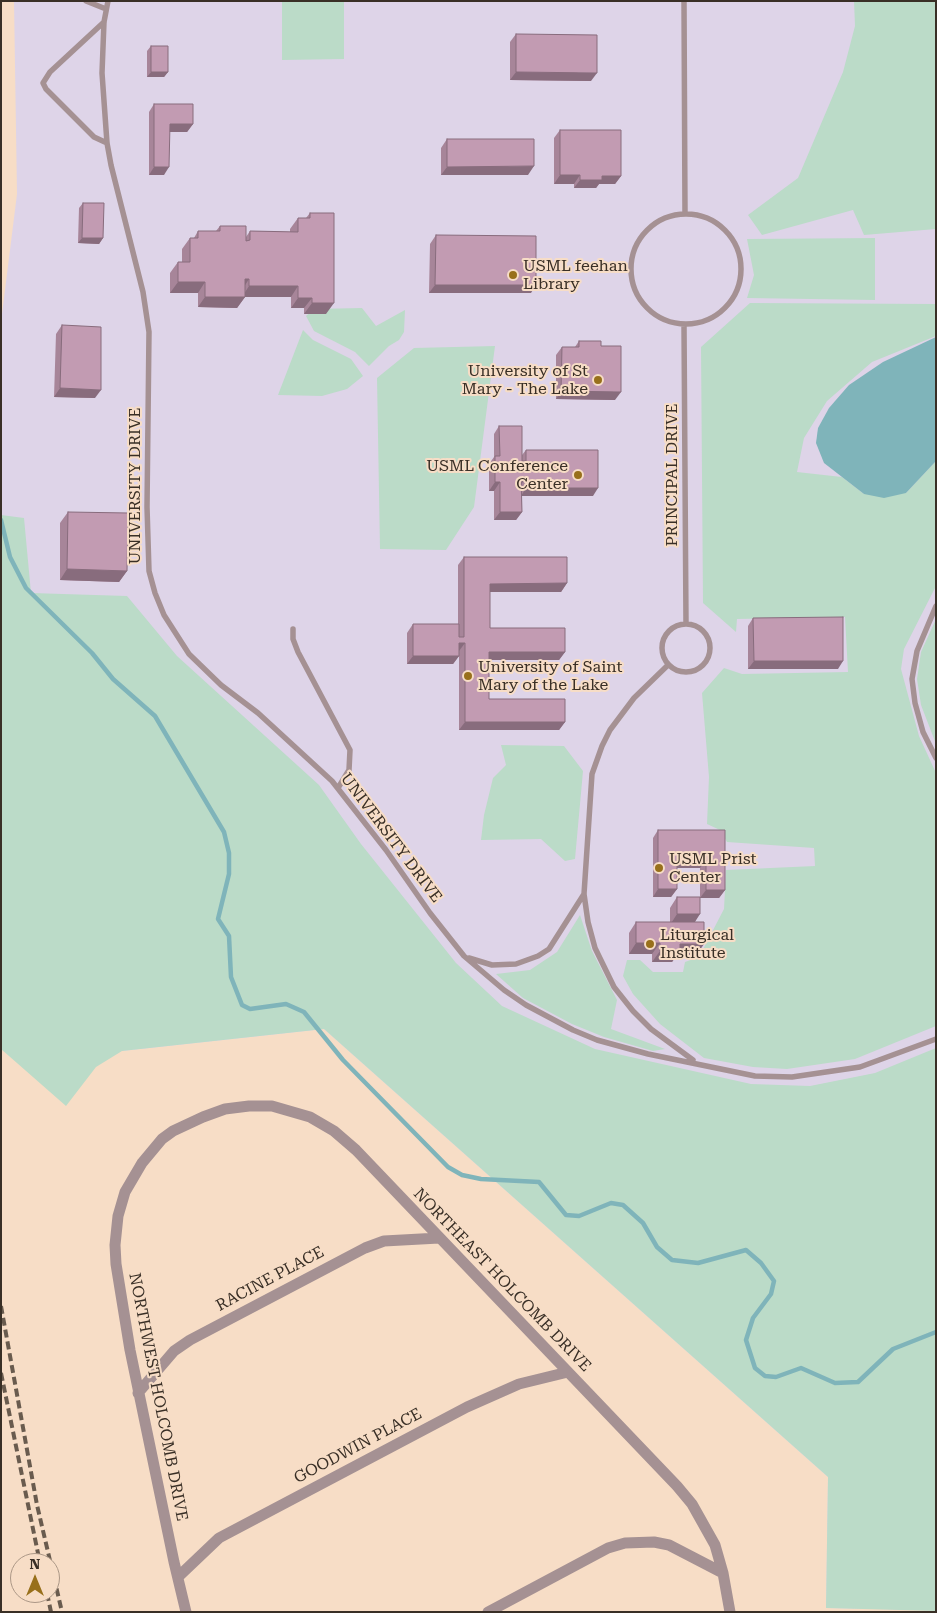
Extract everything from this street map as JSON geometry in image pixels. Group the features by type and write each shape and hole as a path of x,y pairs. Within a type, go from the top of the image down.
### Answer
{"street":[{"name":"NORTHEAST HOLCOMB DRIVE","path":"162,1139 173,1131 203,1117 225,1109 249,1106 272,1106 300,1113 334,1131 356,1150 692,1504 715,1545 724,1573 730,1612"},
{"name":"NORTHWEST HOLCOMB DRIVE","path":"162,1139 138,1170 125,1192 118,1216 115,1245 116,1264 138,1393 186,1612"},
{"name":"RACINE PLACE","path":"138,1393 174,1351 190,1340 364,1248 384,1241 439,1238"},
{"name":"GOODWIN PLACE","path":"178,1577 219,1538 450,1416 519,1384 568,1372"},
{"path":"488,1612 608,1548 625,1543 654,1542 669,1545 724,1573"}],"lane":[{"path":"86,1 106,9"},
{"name":"UNIVERSITY DRIVE","path":"108,1 104,22 102,73 107,143 144,292 149,332 147,547 149,571 155,594 164,615 190,654 338,788 464,956 511,995 573,1030 623,1048 755,1076 802,1076 860,1067 936,1039"},
{"path":"684,1 685,214"},
{"path":"104,22 50,72 43,82 46,89 94,137 107,143"},
{"path":"685,214 710,219 725,230 736,245 742,269 737,291 725,309 713,318 699,324 684,325 670,323 657,317 646,308 637,296 632,283 630,269 635,248 647,230 658,222 685,214"},
{"name":"PRINCIPAL DRIVE","path":"684,325 686,624"},
{"path":"936,606 917,651 912,679 918,713 936,758"},
{"path":"686,624 694,626 706,636 710,648 707,659 697,670 689,672 674,670 668,665 661,650 662,642 671,629 686,624"},
{"path":"293,629 298,652 350,750 349,770 338,788"},
{"path":"668,665 634,698 610,730 602,746 592,774 584,894 588,922 595,948 614,987 633,1011 651,1029 681,1053 699,1064"},
{"path":"464,956 492,965 516,964 538,956 548,949 584,894"}],"shaded area":[{"name":"University of Saint Mary of the Lake","path":"14,1 936,1 936,1610 826,1608 828,1477 324,1029 122,1051 1,1040 1,322 17,194"}],"green space":[{"path":"282,1 344,1 344,59 282,60"},
{"path":"854,1 936,1 936,229 864,235 853,210 762,235 748,215 798,178 843,72 855,26"},
{"path":"875,238 875,300 747,298 754,275 747,239"},
{"path":"750,303 936,304 936,336 872,362 827,401 804,438 797,472 842,477 864,494 906,493 936,461 936,586 904,649 901,669 919,736 936,773 936,1026 855,1059 787,1069 753,1067 704,1058 660,1024 633,994 623,976 627,960 640,960 653,972 683,972 685,962 699,957 724,909 726,870 815,866 814,848 727,842 720,830 707,824 709,777 702,693 724,668 742,674 848,672 845,617 737,619 736,632 703,603 701,347"},
{"path":"362,308 376,326 405,310 404,332 399,340 389,346 369,366 355,352 314,331 306,316 314,309"},
{"path":"303,330 313,340 351,359 363,376 347,389 322,396 278,395"},
{"path":"495,346 474,507 446,550 380,549 377,378 414,348"},
{"path":"1,515 24,518 31,593 127,596 177,656 319,785 361,844 456,963 502,1006 595,1049 751,1084 810,1086 875,1073 936,1048 936,1611 826,1608 828,1477 324,1029 122,1051 96,1067 66,1106 1,1049"},
{"path":"936,619 936,744 921,705 917,679 921,652"},
{"path":"501,745 564,746 583,771 575,859 565,861 541,839 481,840 484,815 493,778 506,765"},
{"path":"580,915 592,951 617,1000 611,1029 665,1049 653,1051 604,1037 572,1024 523,998 496,974 530,970 557,952"}],"water":[{"path":"936,337 936,461 906,493 884,498 864,494 824,463 816,443 818,428 829,408 849,385 883,362"}],"building":[{"path":"516,34 597,35 597,73 516,72"},
{"path":"151,46 168,46 168,72 151,72"},
{"path":"154,104 193,104 193,124 170,124 169,167 154,167"},
{"path":"560,130 621,130 621,176 602,176 602,180 580,180 580,175 560,175"},
{"path":"447,139 534,139 534,166 447,167"},
{"path":"83,203 104,203 103,238 82,238"},
{"path":"310,213 334,213 334,303 312,303 312,298 298,298 298,286 249,286 249,279 245,279 245,297 205,297 205,282 178,282 178,262 190,262 190,238 198,238 198,231 220,231 220,226 246,226 246,241 250,240 250,231 298,232 298,218 310,218"},
{"path":"436,235 536,236 536,285 435,285"},
{"path":"62,325 101,327 101,390 60,388"},
{"path":"579,341 601,341 601,346 621,346 621,392 561,391 562,347 579,347"},
{"path":"499,426 522,426 522,461 526,461 526,450 598,450 598,488 526,488 526,477 521,477 522,512 500,512 500,482 495,482 495,456 500,456"},
{"path":"68,512 128,513 127,571 67,569"},
{"path":"464,557 567,557 567,583 490,584 490,628 565,628 565,652 489,652 489,699 565,699 565,722 465,722 465,643 459,643 459,656 413,656 413,624 459,624 459,637 464,637"},
{"path":"843,617 843,661 754,661 753,618"},
{"path":"658,830 725,830 725,890 706,890 706,860 677,860 677,889 658,889"},
{"path":"677,897 700,897 700,914 677,914"},
{"path":"636,922 704,922 704,944 680,944 680,951 660,951 660,943 636,943"}],"waterway":[{"path":"1,520 10,557 26,588 92,653 113,679 155,716 224,832 229,853 229,874 218,919 229,936 231,977 242,1005 250,1009 286,1004 304,1012 343,1060 448,1167 462,1175 481,1179 539,1182 566,1215 579,1216 611,1203 623,1205 643,1223 657,1247 672,1260 698,1263 746,1250 761,1263 774,1281 771,1294 753,1318 746,1340 755,1368 765,1376 776,1377 801,1368 835,1383 858,1382 893,1349 936,1332"}],"railway":[{"path":"1,1306 37,1505 62,1612"},
{"path":"1,1373 38,1553"},
{"path":"49,1603 51,1612"}],"place":[{"name":"USML feehan Library","path":"513,275"},
{"name":"University of St Mary - The Lake","path":"598,380"},
{"name":"USML Conference Center","path":"578,475"},
{"name":"University of Saint Mary of the Lake","path":"468,676"},
{"name":"USML Prist Center","path":"659,868"},
{"name":"Liturgical Institute","path":"650,944"}]}
